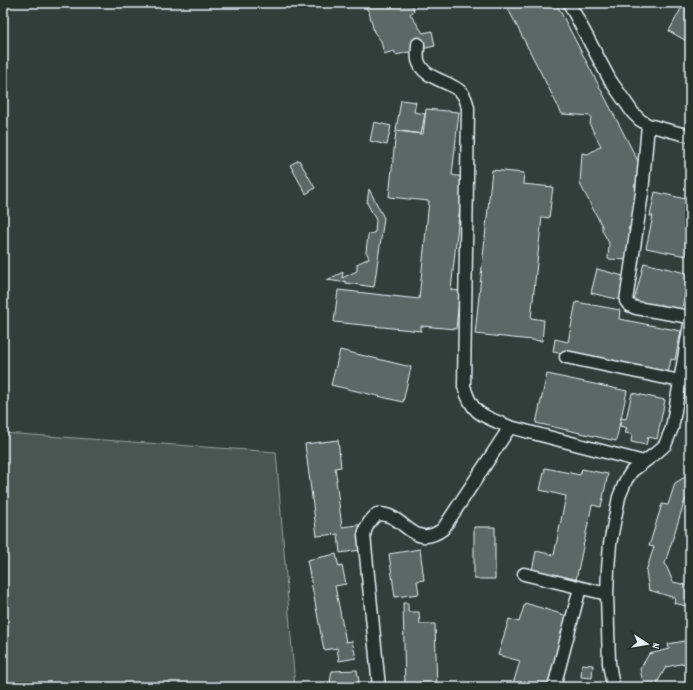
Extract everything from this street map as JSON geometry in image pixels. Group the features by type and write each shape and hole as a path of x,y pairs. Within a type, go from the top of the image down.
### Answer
{"street":[{"path":"569,3 610,80 633,113 648,125 690,136"},
{"path":"418,44 417,59 420,67 425,73 462,93 466,99 468,108 464,386 468,399 474,409 486,417 510,427 644,462"},
{"path":"648,125 642,193 626,301 628,304 636,308 690,317"},
{"path":"613,687 609,663 607,594 610,544 619,497 626,480 632,471 665,445 672,428 690,324"},
{"path":"566,358 680,381"},
{"path":"379,687 364,535 365,528 377,514 382,514 388,515 421,537 434,536 443,529 510,427"},
{"path":"524,574 607,594"},
{"path":"554,687 580,588"}],"shaded area":[{"path":"3,433 276,452 295,687 3,687"}],"building":[{"path":"363,3 412,3 414,11 410,14 423,33 432,31 435,46 396,55 394,51 384,54 381,41 374,32 369,12"},
{"path":"505,3 556,3 639,163 645,179 634,185 646,207 633,214 637,223 628,228 631,235 630,260 608,259 609,243 602,230 602,226 580,184 582,153 588,154 601,146 590,125 591,116 562,114"},
{"path":"684,3 690,3 690,43 669,31"},
{"path":"401,100 416,102 414,112 425,114 421,134 396,130"},
{"path":"426,109 459,112 452,175 463,177 451,290 460,291 456,329 421,326 421,331 334,322 338,290 419,299 429,201 389,197 396,131 423,134"},
{"path":"374,122 391,126 387,145 370,141"},
{"path":"299,160 315,188 306,194 290,165"},
{"path":"492,170 524,173 523,184 553,187 549,218 542,217 531,318 544,320 542,341 475,334"},
{"path":"369,189 384,218 374,287 346,283 345,281 341,282 327,280 343,272 342,278 357,271 357,264 369,258 366,252 368,235 375,232 376,220 367,203"},
{"path":"655,192 690,200 690,236 686,256 646,248 653,216 650,216"},
{"path":"644,263 690,274 679,320 632,309"},
{"path":"597,269 627,277 621,300 591,293"},
{"path":"576,302 620,310 619,319 681,331 675,360 671,359 668,374 553,352 555,339 568,342"},
{"path":"340,350 411,367 403,402 331,385"},
{"path":"547,374 627,391 616,441 536,423"},
{"path":"632,393 665,400 657,439 648,437 646,445 631,442 632,434 625,433 627,428 620,426 621,418 626,419"},
{"path":"338,440 341,467 335,468 342,527 365,524 368,549 340,553 338,534 317,536 305,444"},
{"path":"545,468 580,475 582,469 608,474 601,507 592,505 576,580 532,571 536,551 554,555 566,496 540,490"},
{"path":"690,474 690,497 685,500 665,563 673,582 690,586 690,607 674,603 675,598 649,590 646,571 654,547 649,546 662,504 668,505 675,483"},
{"path":"474,527 495,527 495,579 474,579"},
{"path":"420,549 424,580 417,581 419,594 395,597 389,554"},
{"path":"336,554 339,567 342,566 346,584 335,586 346,642 352,641 356,658 339,661 337,648 324,650 307,560"},
{"path":"403,603 408,603 408,612 419,612 420,624 435,624 437,687 405,687"},
{"path":"525,603 574,618 553,687 512,687 520,661 498,655 509,619 519,622"},
{"path":"690,640 690,662 666,667 657,683 657,687 644,687 640,669 649,654 669,649 668,644"},
{"path":"582,664 593,665 592,678 581,677"},
{"path":"357,670 360,687 329,687 332,671"}]}
